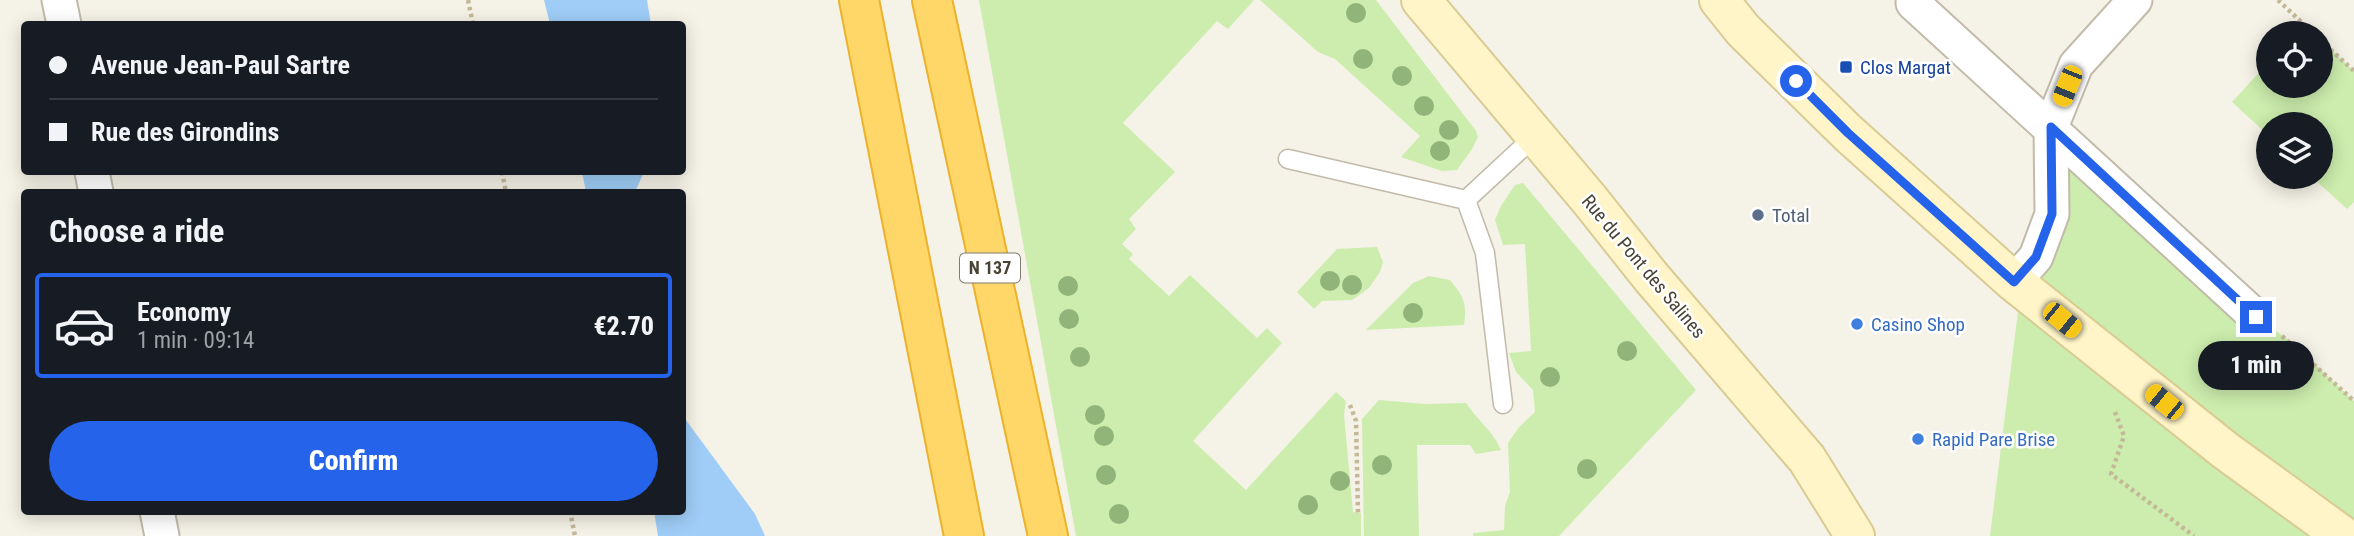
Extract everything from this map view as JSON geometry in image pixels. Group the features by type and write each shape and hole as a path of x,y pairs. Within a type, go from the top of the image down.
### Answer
{"highway":[{"path":"859,0 964,536"},
{"name":"N 137","path":"932,0 1048,536"}],"main road":[{"path":"1719,0 1743,30 1848,133 2014,282 2226,451 2343,536"},
{"name":"Rue du Pont des Salines","path":"1423,1 1651,277 1807,459 1855,536"}],"street":[{"path":"59,0 63,21"},
{"path":"2014,282 2036,257 2052,214 2051,127 2076,65 2136,0"},
{"path":"1913,3 2256,317"},
{"path":"158,515 162,536"}],"lane":[{"path":"1466,200 1535,136"},
{"path":"1288,159 1466,200"},
{"path":"1466,200 1485,253 1503,404"}],"path":[{"path":"468,0 472,21"},
{"path":"2278,0 2300,21"},
{"path":"2333,52 2354,71"},
{"path":"2256,317 2290,341 2354,401"},
{"path":"1350,405 1356,421 1358,513"},
{"path":"571,515 575,536"}],"green space":[{"path":"979,0 1254,0 1228,29 1217,21 1123,123 1175,172 1129,219 1136,229 1122,244 1133,254 1129,259 1169,296 1190,275 1257,338 1267,328 1282,343 1193,441 1246,490 1336,392 1346,401 1344,415 1353,512 1361,513 1361,536 1076,536"},
{"path":"1260,0 1376,0 1476,131 1478,137 1457,170 1442,171 1401,157 1420,136 1335,59 1318,52"},
{"path":"2333,51 2354,71 2354,202 2347,209 2325,189 2333,189 2333,112 2256,112 2256,124 2232,102 2256,76 2256,98 2333,98"},
{"path":"2051,127 2256,317 2290,341 2354,401 2354,536 1990,536 2021,287 2036,257"},
{"path":"1523,183 1696,390 1559,536 1473,536 1473,533 1504,530 1505,506 1510,492 1508,443 1519,427 1535,412 1533,390 1516,372 1509,353 1531,351 1525,244 1503,245 1495,220 1515,185"},
{"path":"1377,247 1383,262 1380,272 1369,288 1352,300 1322,301 1314,309 1297,292 1337,249"},
{"path":"1429,276 1450,280 1459,291 1465,306 1464,325 1366,330 1413,283"},
{"path":"1379,400 1425,404 1466,403 1494,437 1501,450 1476,454 1470,445 1417,445 1419,536 1364,536 1362,419"}],"water":[{"path":"544,0 647,0 650,21 549,21"},
{"path":"583,175 643,175 636,189 585,189"},
{"path":"686,420 755,514 765,536 658,536 655,515 686,515"}],"place":[{"name":"Clos Margat","path":"1846,67"},
{"name":"Total","path":"1758,215"},
{"name":"Casino Shop","path":"1857,324"},
{"name":"Rapid Pare Brise","path":"1918,439"}],"route":[{"path":"1796,81 1848,133 2014,282 2036,257 2052,214 2051,127 2256,317"}]}
